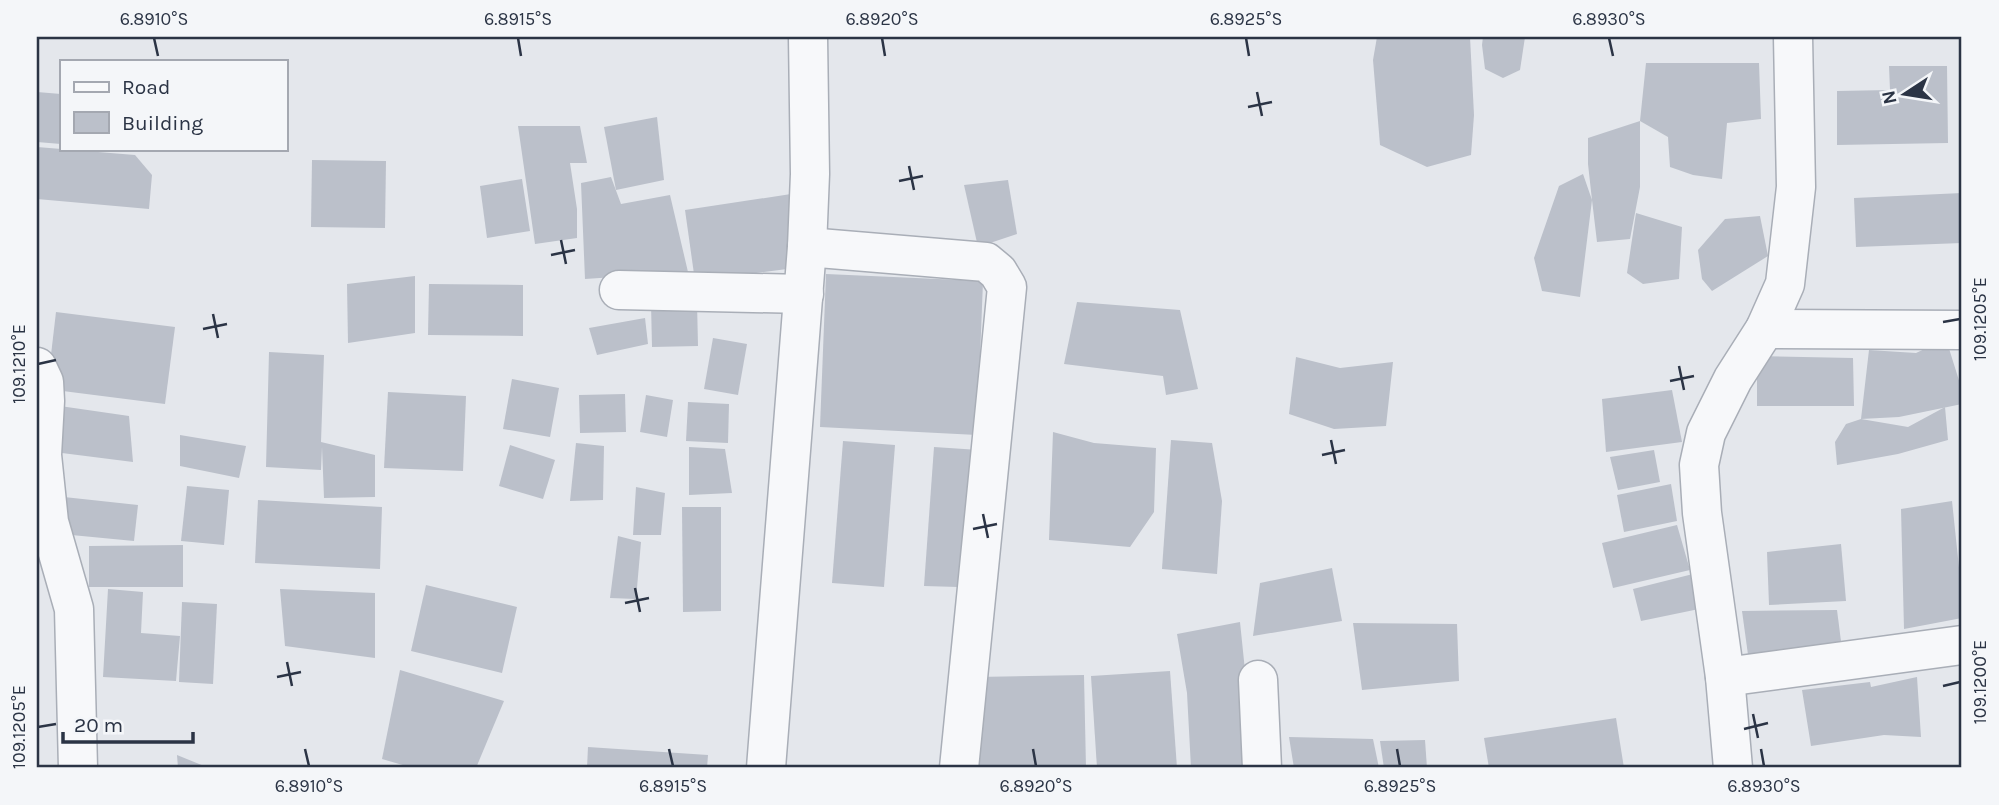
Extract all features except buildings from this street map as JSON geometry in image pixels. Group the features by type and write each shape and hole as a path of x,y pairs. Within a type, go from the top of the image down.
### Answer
{"street":[{"path":"766,768 807,247 810,174 808,37"},
{"path":"1733,768 1725,677 1702,513 1699,464 1706,433 1733,379 1765,329 1785,284 1796,187 1793,37"},
{"path":"807,247 986,262 998,272 1007,287 959,768"},
{"path":"619,290 804,294"},
{"path":"1765,329 1962,330"},
{"path":"37,367 44,382 42,455 49,522 74,609 78,768"},
{"path":"1725,677 1962,645"},
{"path":"1258,680 1262,768"}]}
